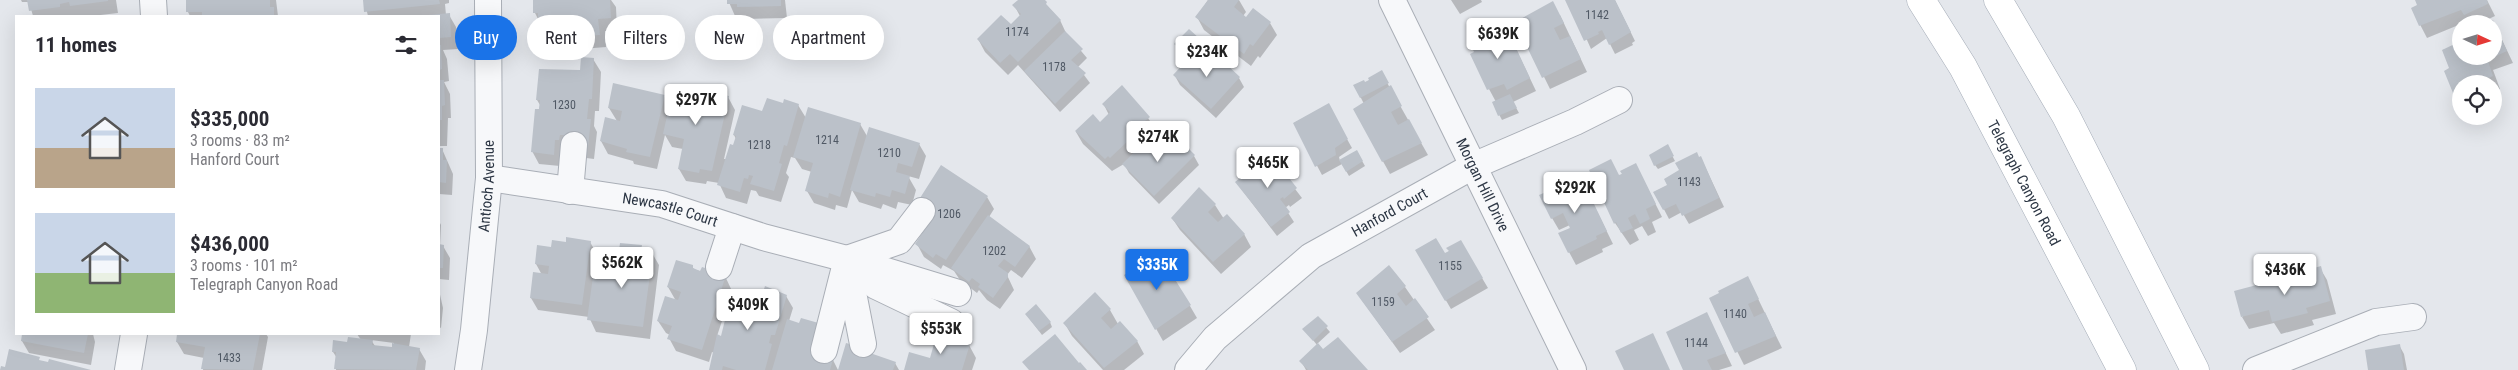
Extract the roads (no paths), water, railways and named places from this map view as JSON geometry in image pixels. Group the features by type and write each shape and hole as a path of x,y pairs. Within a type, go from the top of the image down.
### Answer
{"main road":[{"name":"Telegraph Canyon Road","path":"1921,0 1963,67 2122,370"},
{"path":"1998,0 2066,116 2195,370"}],"street":[{"path":"153,0 154,15"},
{"name":"Antioch Avenue","path":"468,370 474,330 489,178 488,0"},
{"name":"Morgan Hill Drive","path":"1392,0 1573,370"},
{"name":"Hanford Court","path":"1188,370 1215,338 1311,256 1473,166 1575,122 1619,100"},
{"path":"570,191 574,145"},
{"name":"Newcastle Court","path":"489,178 662,204 732,227 847,259 958,293"},
{"path":"847,259 899,241 922,211"},
{"path":"720,267 732,227"},
{"path":"847,259 876,286 951,322"},
{"path":"847,259 863,344"},
{"path":"824,350 847,259"},
{"path":"2256,370 2283,364 2376,322 2413,317"},
{"path":"128,370 134,335"}]}
